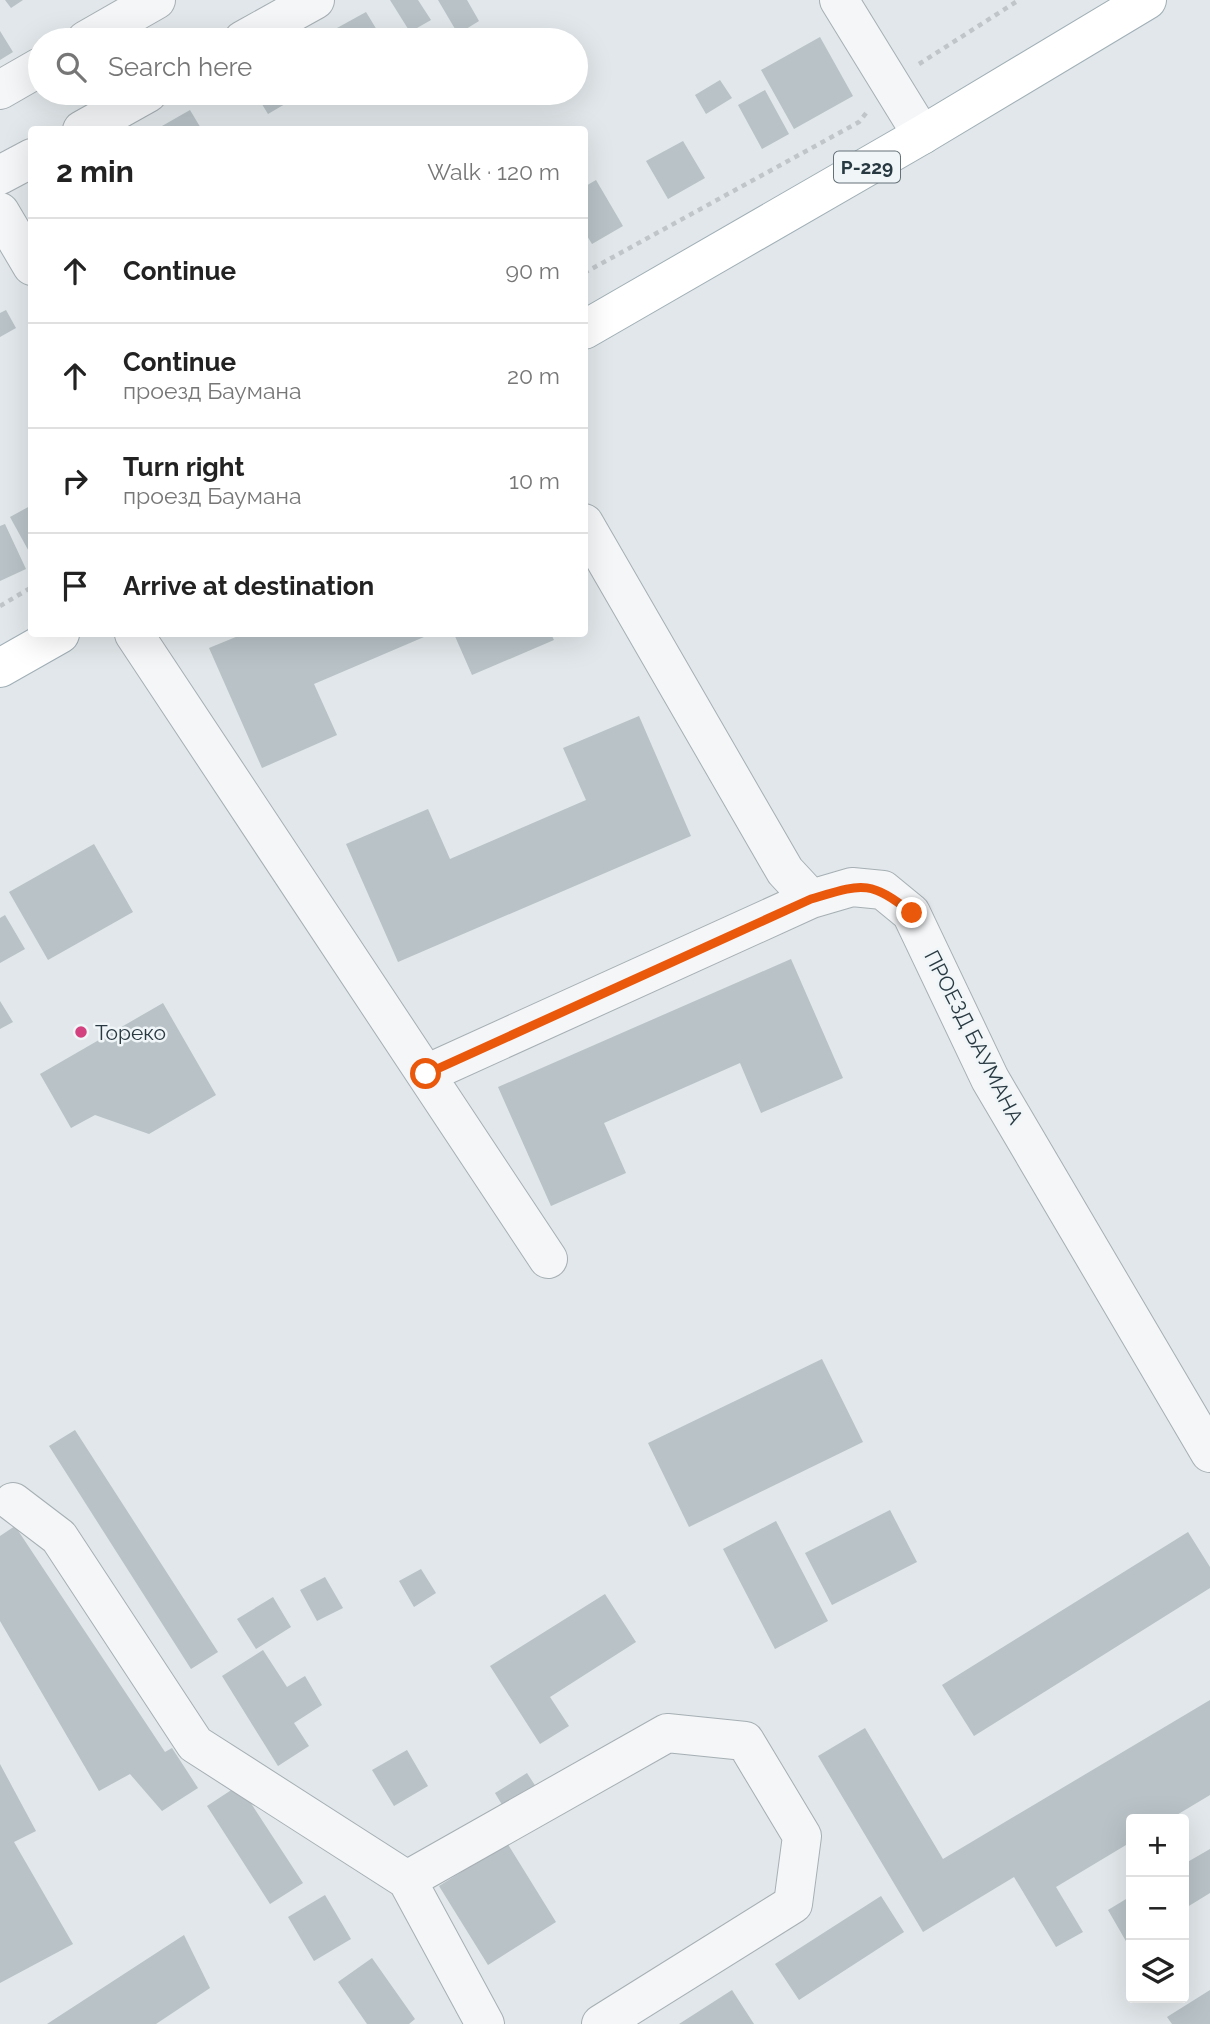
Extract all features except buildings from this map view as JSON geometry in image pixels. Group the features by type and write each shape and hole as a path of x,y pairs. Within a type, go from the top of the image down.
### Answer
{"main road":[{"name":"Р-229","path":"588,328 922,135 1147,0"},
{"path":"0,668 55,637"}],"street":[{"path":"265,28 315,0"},
{"path":"839,0 922,135"},
{"path":"106,28 152,1"},
{"path":"0,90 28,74"},
{"path":"89,126 127,105"},
{"path":"0,175 28,160"},
{"path":"0,212 28,259"},
{"path":"588,530 785,872 811,899"},
{"path":"136,637 548,1259"},
{"name":"ПРОЕЗД БАУМАНА","path":"426,1074 811,899 852,887 883,890 912,913 990,1079 1210,1453"},
{"path":"4,1498 59,1538 195,1744 407,1880 485,2024"},
{"path":"407,1880 667,1733 745,1741 802,1836 793,1904 601,2024"}],"path":[{"path":"588,272 859,122 890,83 1019,0"},
{"path":"0,606 28,589"}],"place":[{"name":"Тореко","path":"81,1032"}],"route":[{"path":"426,1074 811,899 852,887 883,890 912,913"}]}
